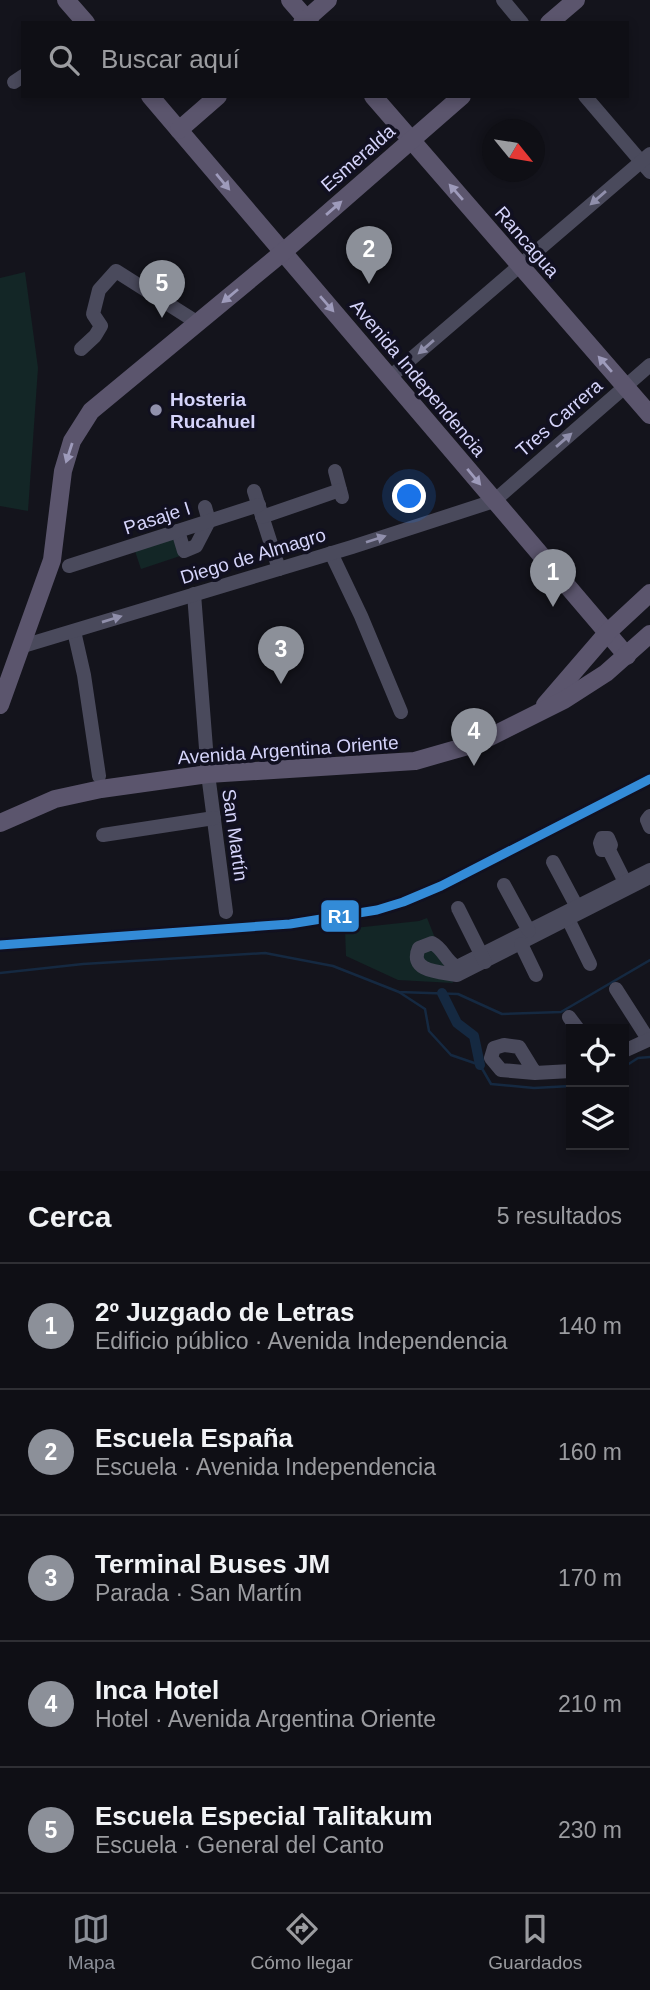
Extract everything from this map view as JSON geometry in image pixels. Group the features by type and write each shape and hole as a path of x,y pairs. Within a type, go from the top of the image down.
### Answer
{"main road":[{"path":"290,0 306,21 328,0"},
{"path":"551,21 576,0"},
{"path":"70,1 85,21"},
{"name":"Avenida Independencia","path":"152,98 627,656"},
{"path":"179,130 216,98"},
{"name":"Rancagua","path":"375,98 650,415"},
{"name":"Esmeralda","path":"0,705 52,560 63,471 72,441 91,411 282,253 460,98"},
{"name":"Avenida Argentina Oriente","path":"536,716 608,632 650,593"},
{"name":"Avenida Argentina Oriente","path":"0,823 55,799 101,789 208,774 415,761 478,743 536,716 595,680 627,656 650,634"}],"street":[{"path":"503,0 520,21"},
{"path":"390,377 520,265 647,162 587,98"},
{"path":"81,349 95,336 100,326 93,314 99,290 118,265 198,323"},
{"name":"Tres Carrera","path":"494,501 650,365"},
{"name":"Pasaje I","path":"69,566 178,531 207,514 336,494 335,471"},
{"name":"Diego de Almagro","path":"23,646 494,501"},
{"path":"258,504 279,569"},
{"name":"Pasaje I","path":"178,531 184,551 196,546 207,514"},
{"path":"331,553 401,712"},
{"name":"San Martín","path":"194,594 208,774 226,912"},
{"path":"74,631 84,675 99,776"},
{"path":"650,816 647,820 650,827"},
{"path":"103,835 214,818"},
{"path":"609,850 625,883"},
{"path":"553,862 577,907"},
{"path":"525,938 577,907 650,870"},
{"path":"458,908 484,959 650,877"},
{"path":"504,885 525,938 534,976"},
{"path":"568,919 577,907"},
{"path":"568,919 590,964"},
{"path":"616,989 649,1039 629,1049"},
{"path":"535,1073 566,1071"}],"green space":[{"path":"25,272 38,368 28,511 0,506 0,278"},
{"path":"175,538 180,556 141,569 135,551"},
{"path":"427,918 453,983 398,980 346,956 345,929"}],"waterway":[{"path":"0,973 83,964 265,953 333,966 399,992 458,994 502,1014 561,1012 650,960"},
{"path":"399,992 425,1009 429,1031 451,1055 480,1065 491,1084 534,1088 566,1086"},
{"path":"442,993 457,1023 474,1036 480,1065"},
{"path":"629,1064 638,1058 650,1057"}],"transit line":[{"name":"R1","path":"0,945 290,924 377,910 441,886 650,779"}],"place":[{"name":"Escuela España","path":"369,284"},
{"name":"Escuela Especial Talitakum","path":"162,318"},
{"name":"Hosteria Rucahuel","path":"156,410"},
{"name":"2º Juzgado de Letras","path":"553,607"},
{"name":"Terminal Buses JM","path":"281,684"},
{"name":"Inca Hotel","path":"474,766"}]}
